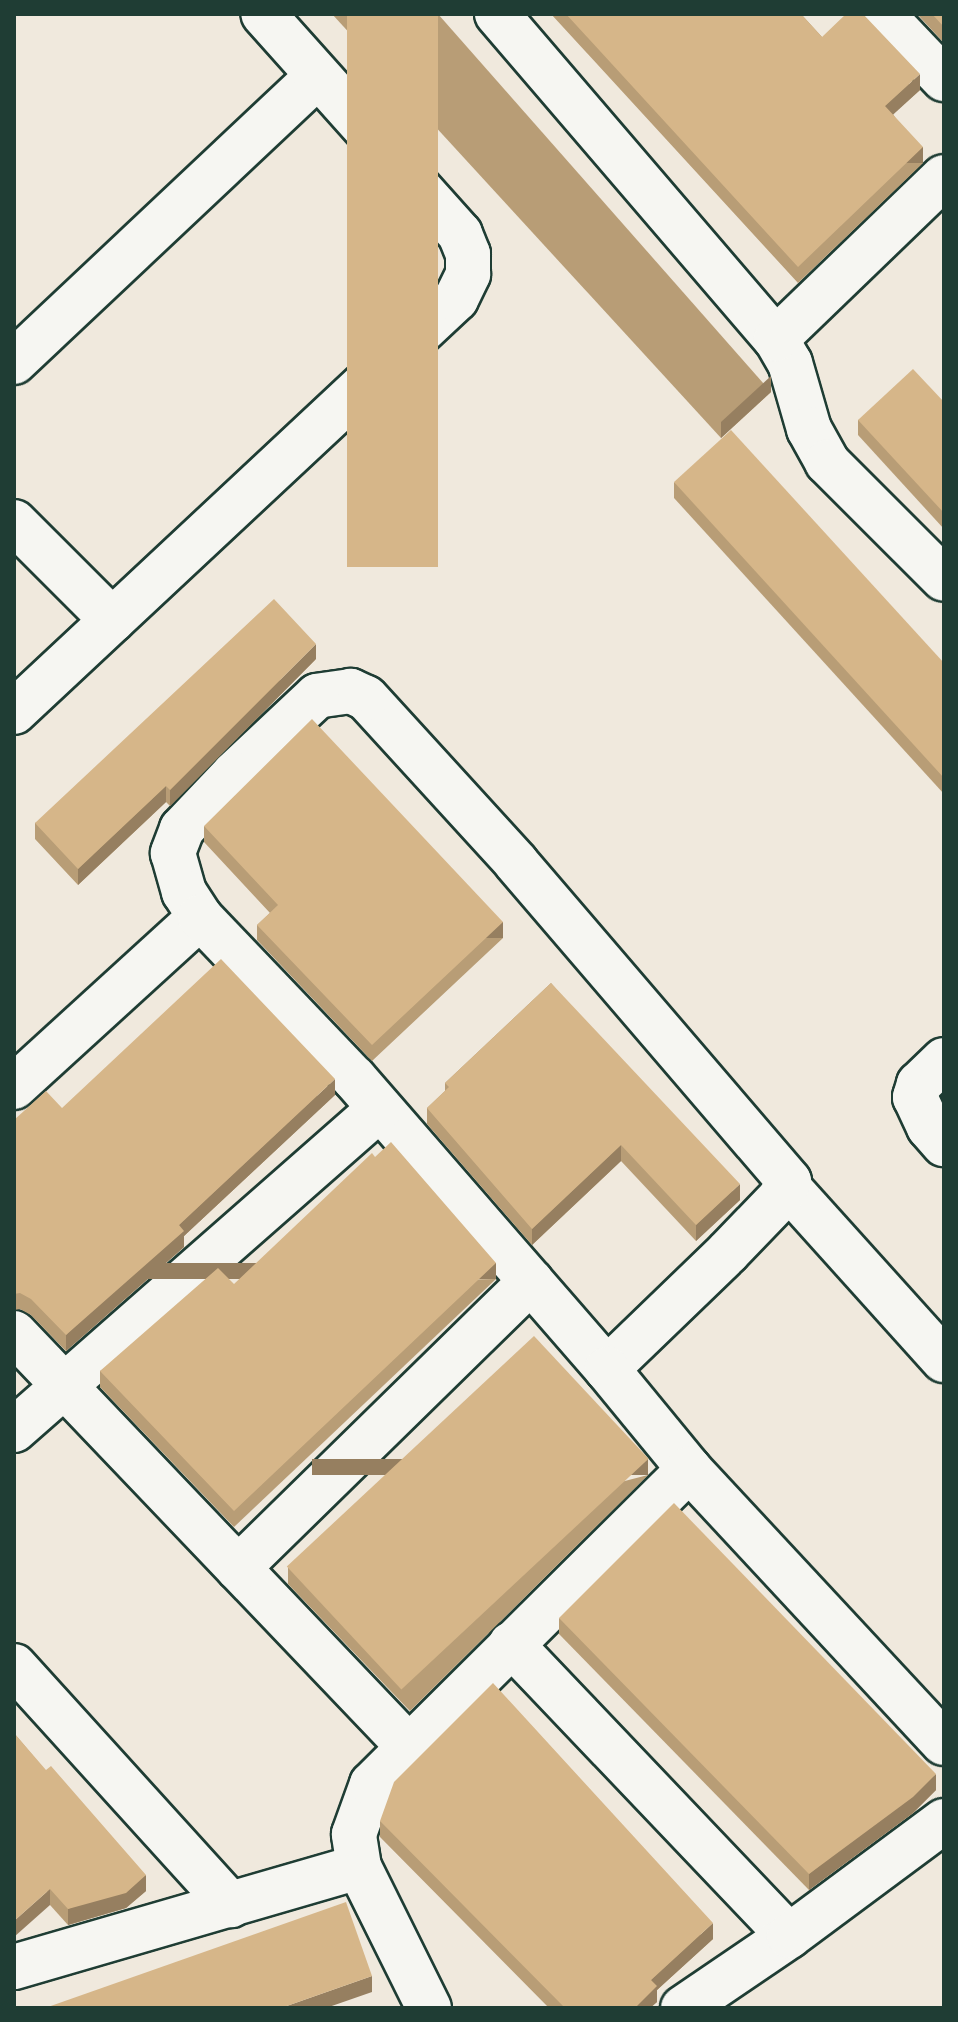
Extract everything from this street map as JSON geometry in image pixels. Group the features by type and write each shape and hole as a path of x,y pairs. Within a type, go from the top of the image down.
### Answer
{"street":[{"path":"14,712 456,299 468,274 468,254 460,234 263,14"},
{"path":"497,14 776,339 790,363 809,429 827,462 944,579"},
{"path":"882,14 944,79"},
{"path":"14,362 318,76"},
{"path":"776,339 944,177"},
{"path":"14,522 112,620"},
{"path":"944,1360 788,1187 786,1173 547,898 359,693 337,691 317,696 182,829 174,844 175,868 200,917 380,1108 607,1369 689,1469 944,1743"},
{"path":"14,1087 200,917"},
{"path":"944,1060 919,1084 915,1097 929,1127 944,1144"},
{"path":"14,1430 380,1108"},
{"path":"607,1369 728,1252 788,1187"},
{"path":"238,1568 531,1281"},
{"path":"14,1333 408,1746"},
{"path":"429,2008 359,1867 354,1834 372,1784 689,1469"},
{"path":"511,1644 789,1936"},
{"path":"14,1666 231,1905"},
{"path":"683,2008 789,1936 944,1821"},
{"path":"14,1967 359,1867"}],"building":[{"path":"347,14 438,14 438,567 347,567"},
{"path":"566,14 801,14 822,37 846,14 863,14 920,74 885,106 923,147 798,267"},
{"path":"932,14 944,14 944,27"},
{"path":"913,369 944,402 944,513 858,420"},
{"path":"731,430 944,663 944,778 674,482"},
{"path":"274,599 316,644 170,790 166,786 78,869 35,823"},
{"path":"312,719 503,922 372,1045 257,925 278,905 204,826"},
{"path":"221,959 335,1079 179,1225 184,1231 66,1335 31,1299 20,1293 14,1294 14,1120 46,1091 62,1108"},
{"path":"551,983 740,1184 696,1225 621,1145 532,1229 427,1108 449,1087 445,1083"},
{"path":"391,1142 496,1263 234,1511 100,1371 218,1268 234,1284 372,1153 375,1157"},
{"path":"534,1336 649,1459 401,1689 287,1567"},
{"path":"674,1503 936,1774 913,1797 809,1874 559,1618"},
{"path":"493,1683 713,1923 651,1980 657,1986 635,2008 565,2008 380,1821 394,1782"},
{"path":"14,1733 46,1770 51,1766 146,1875 126,1893 68,1909 50,1889 14,1921"},
{"path":"346,1902 372,1976 281,2008 45,2008"}]}
